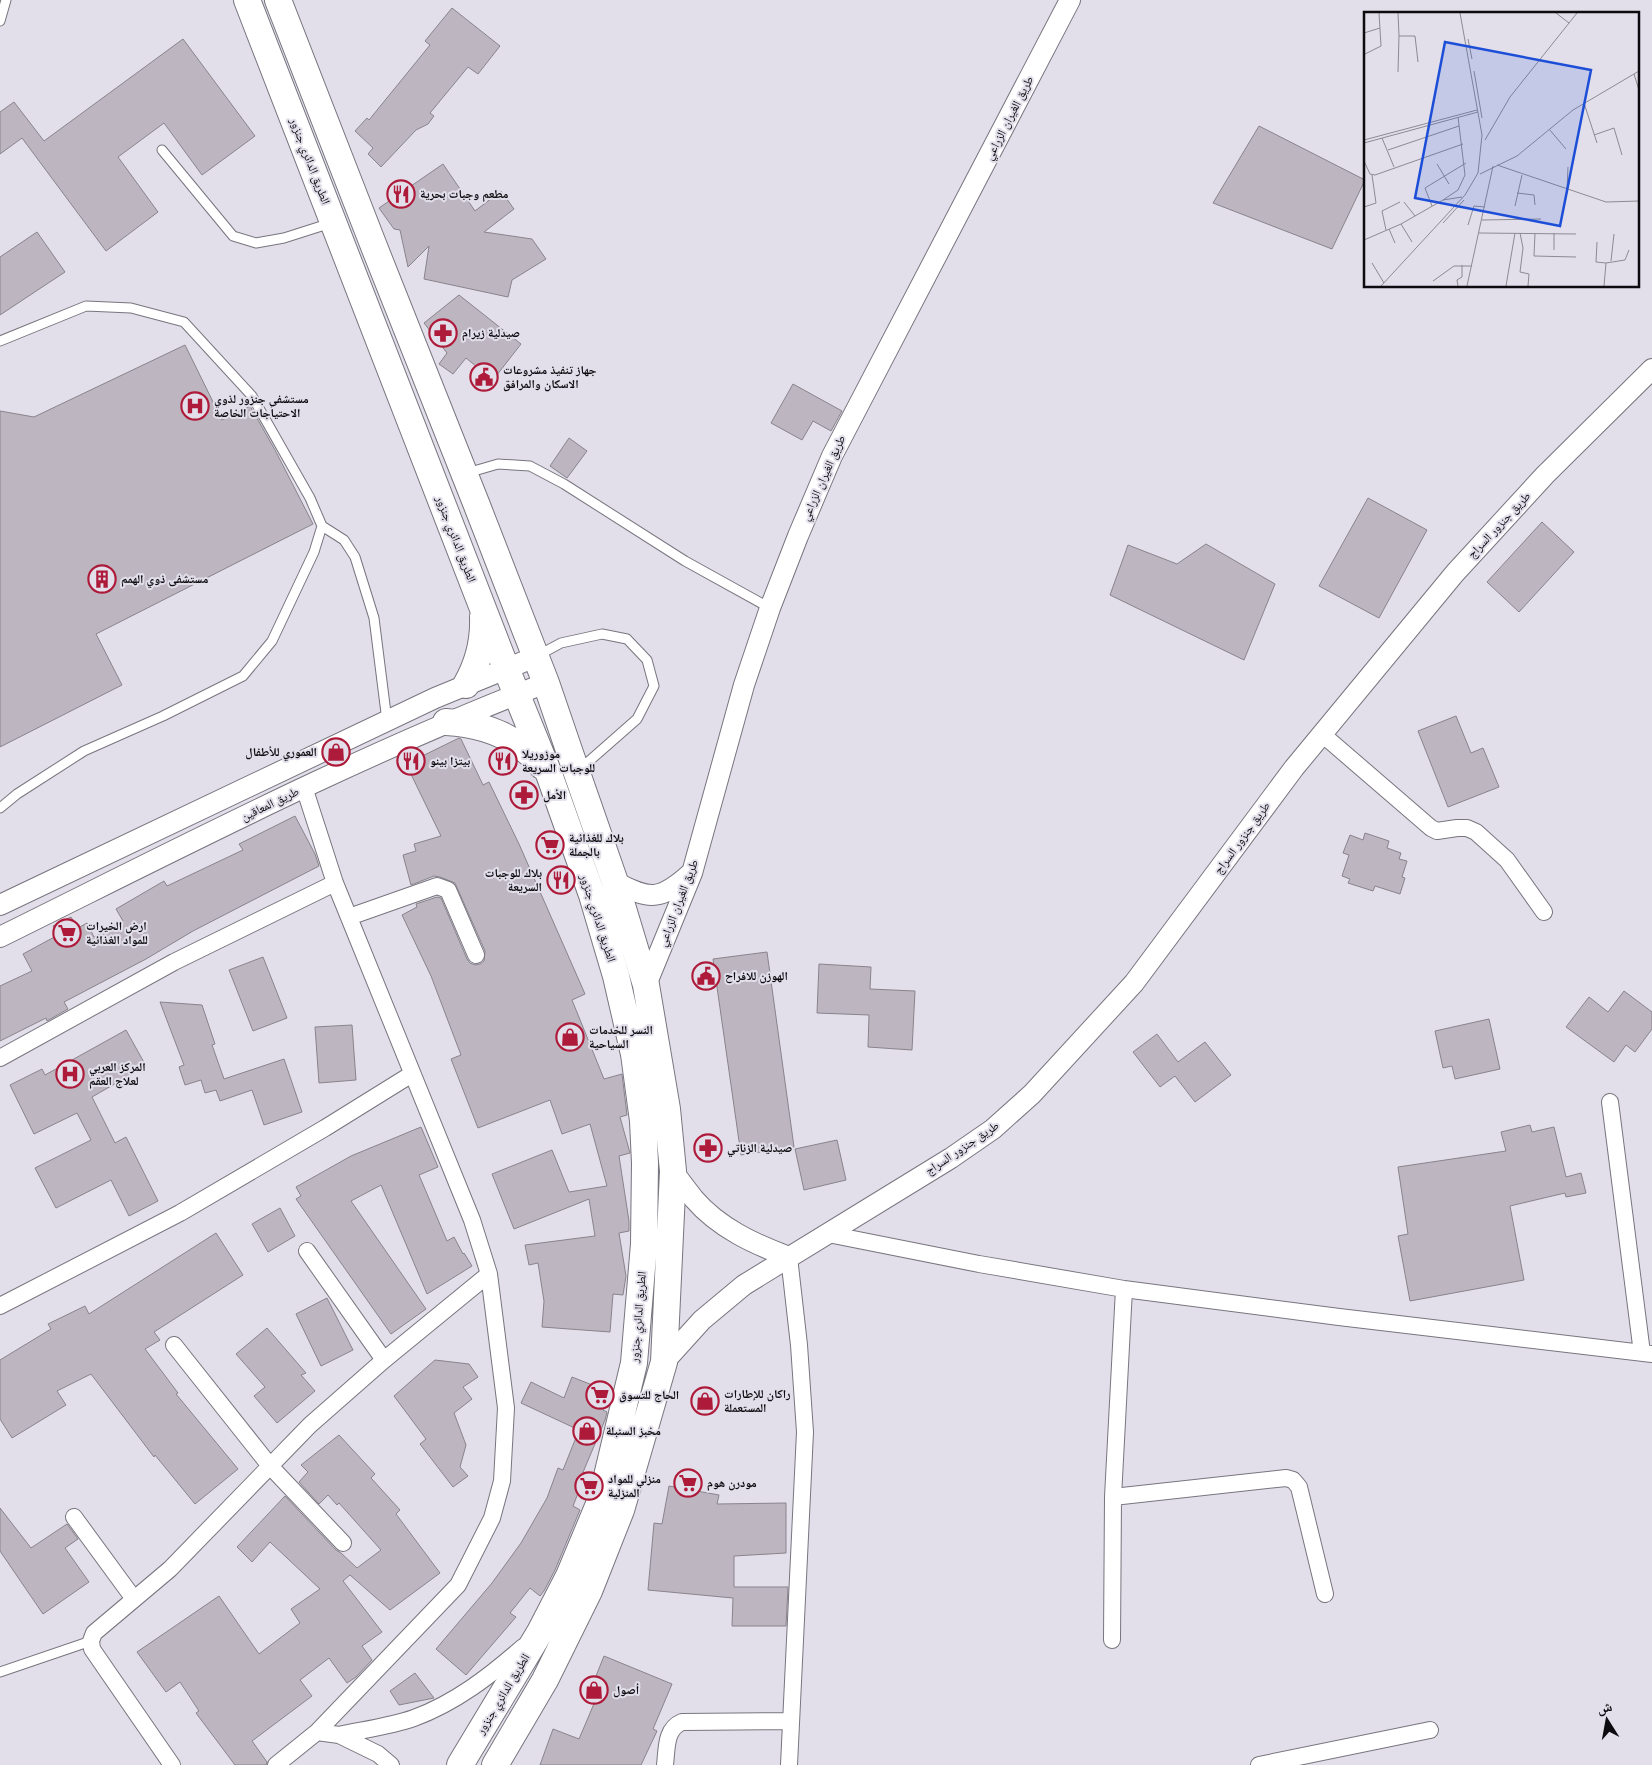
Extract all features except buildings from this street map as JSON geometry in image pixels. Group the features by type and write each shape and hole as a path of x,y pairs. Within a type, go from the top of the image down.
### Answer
{"main road":[{"name":"الطريق الدائري جنزور","path":"247,0 506,668 549,774 592,895 616,976 634,1054 643,1122 645,1163 644,1244 634,1363 602,1497 569,1576 540,1632 460,1765"},
{"name":"الطريق الدائري جنزور","path":"278,0 546,683 615,882 646,985 667,1109 673,1172 664,1362 621,1510 589,1591 545,1680 495,1765"},
{"path":"466,685 478,660 481,647 483,606"},
{"path":"446,722 466,723 504,735 521,745 549,774"}],"street":[{"name":"طريق الغيران الزراعي","path":"646,985 692,873 744,685 770,608 832,456 1070,0"},
{"name":"طريق جنزور السراج","path":"664,1362 702,1320 744,1285 951,1158 993,1129 1032,1094 1134,983 1294,768 1455,573 1500,523 1652,370"},
{"name":"طريق المعاقين","path":"1,902 387,721 466,685 535,657"},
{"name":"طريق المعاقين","path":"0,936 304,787 446,722 546,683"},
{"path":"1322,734 1431,828 1437,831 1467,828 1476,832 1507,860 1544,912"},
{"path":"276,1765 317,1732 458,1585 492,1518 502,1481 506,1408 489,1274 472,1220 335,882 304,787"},
{"path":"615,882 634,892 647,896 660,895 676,888 692,873"},
{"path":"0,1058 174,962 335,882"},
{"path":"349,917 438,886 448,890 476,954"},
{"path":"0,1306 180,1213 325,1128 412,1074"},
{"path":"828,1234 979,1264 1124,1289 1339,1317 1647,1353 1610,1102"},
{"path":"673,1172 695,1201 723,1225 755,1244 789,1257 805,1432 789,1765"},
{"path":"307,1251 384,1360"},
{"path":"172,1765 92,1649 91,1641 94,1633 170,1568 310,1426 384,1360 489,1274"},
{"path":"1112,1640 1113,1496 1124,1289"},
{"path":"174,1345 270,1466 343,1543"},
{"path":"1113,1496 1286,1478 1294,1480 1299,1487 1325,1594"},
{"path":"74,1517 134,1599"},
{"path":"339,1735 412,1719 447,1704 494,1672 540,1632"},
{"path":"665,1765 670,1731 675,1725 682,1722 791,1721"},
{"path":"1259,1765 1430,1730"},
{"path":"317,1732 339,1735 378,1754 391,1765"}],"lane":[{"path":"0,21 6,0"},
{"path":"162,150 233,236 256,243 284,238 333,222"},
{"path":"0,341 86,306 131,308 184,322 252,396 310,498 322,526 344,540 355,557 374,618 387,721"},
{"path":"464,474 498,464 530,466 564,484 685,561 770,608"},
{"path":"0,808 17,794 84,751 164,716 243,676 272,641 314,552 322,526"},
{"path":"535,657 561,643 602,634 627,639 647,660 654,686 637,720 577,772"},
{"path":"0,1672 91,1641"}],"place":[{"name":"مطعم وجبات بحرية","path":"401,194"},
{"name":"صيدلية زيرام","path":"443,333"},
{"name":"جهاز تنفيذ مشروعات الاسكان والمرافق","path":"484,377"},
{"name":"مستشفي جنزور لذوي الاحتياجات الخاصة","path":"195,406"},
{"name":"مستشفى ذوي الهمم","path":"102,579"},
{"name":"العموري للأطفال","path":"336,752"},
{"name":"بيتزا بينو","path":"411,761"},
{"name":"موزوريلا للوجبات السريعة","path":"503,761"},
{"name":"الأمل","path":"524,795"},
{"name":"بلاك للغذائية بالجملة","path":"550,845"},
{"name":"بلاك للوجبات السريعة","path":"561,880"},
{"name":"ارض الخيرات للمواد الغذائية","path":"67,933"},
{"name":"الهوزن للافراح","path":"706,976"},
{"name":"النسر للخدمات السياحية","path":"570,1037"},
{"name":"المركز العربي لعلاج العقم","path":"70,1074"},
{"name":"صيدلية الزناتي","path":"708,1148"},
{"name":"الحاج للتسوق","path":"600,1395"},
{"name":"راكان للإطارات المستعملة","path":"705,1401"},
{"name":"مخبز السنبلة","path":"587,1431"},
{"name":"مودرن هوم","path":"688,1483"},
{"name":"منزلي للمواد المنزلية","path":"589,1486"},
{"name":"أصول","path":"594,1690"}]}
